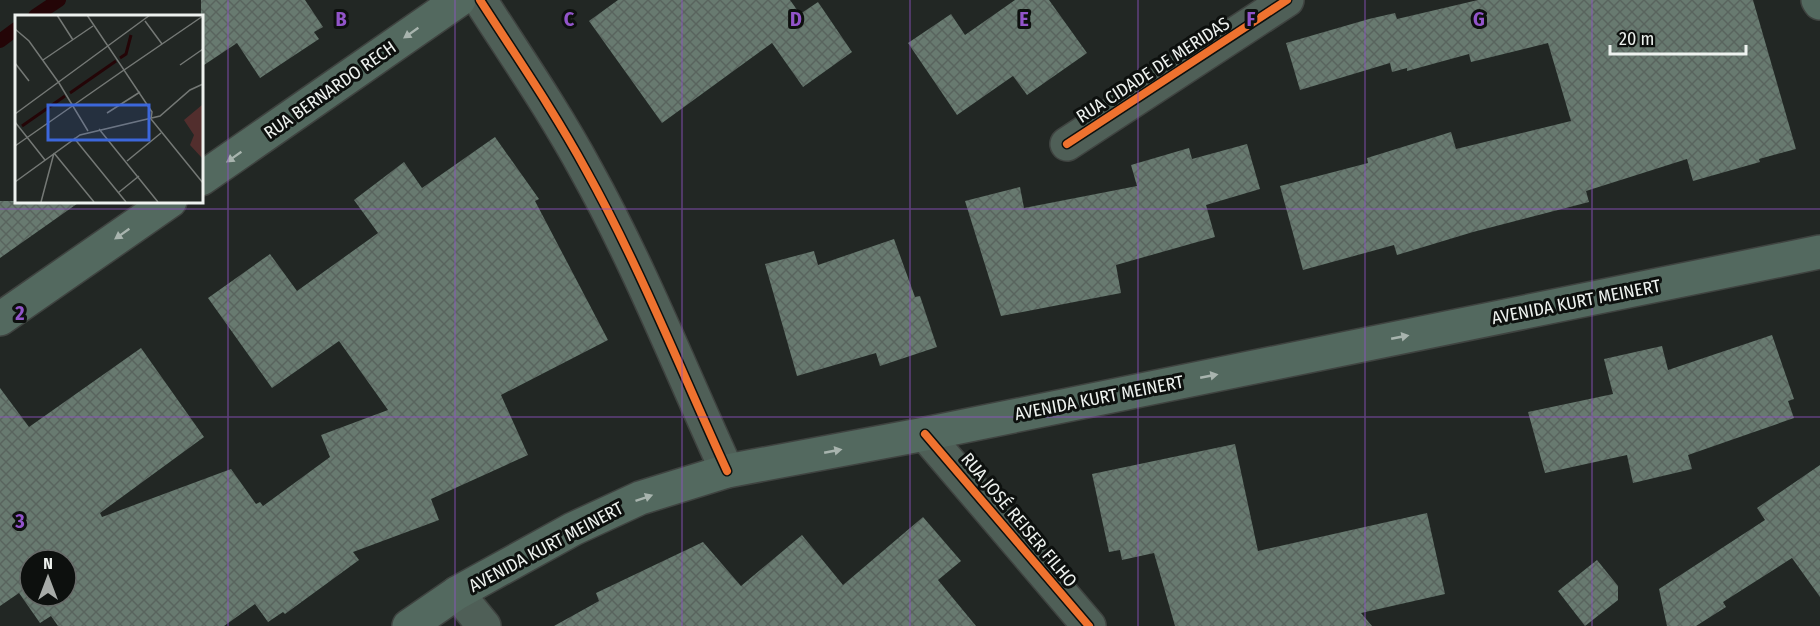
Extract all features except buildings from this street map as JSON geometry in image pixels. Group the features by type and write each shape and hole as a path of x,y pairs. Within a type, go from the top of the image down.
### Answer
{"main road":[{"name":"RUA BERNARDO RECH","path":"202,178 459,0"},
{"path":"0,319 169,202"},
{"name":"AVENIDA KURT MEINERT","path":"409,626 457,593 582,524 640,498 727,471 926,434 1820,252"}],"street":[{"path":"480,0 538,89 586,169 621,238 727,471"},
{"name":"RUA CIDADE DE MERIDAS","path":"1067,144 1287,0"},
{"name":"RUA JOSÉ REISER FILHO","path":"926,434 1089,626"},
{"path":"457,593 484,626"}],"waterway":[{"path":"36,15 59,0"},
{"path":"0,41 15,30"}],"cycle path":[{"path":"480,0 561,126 606,207 642,281 727,471"},
{"path":"1067,144 1287,0"},
{"path":"925,434 1089,626"}]}
